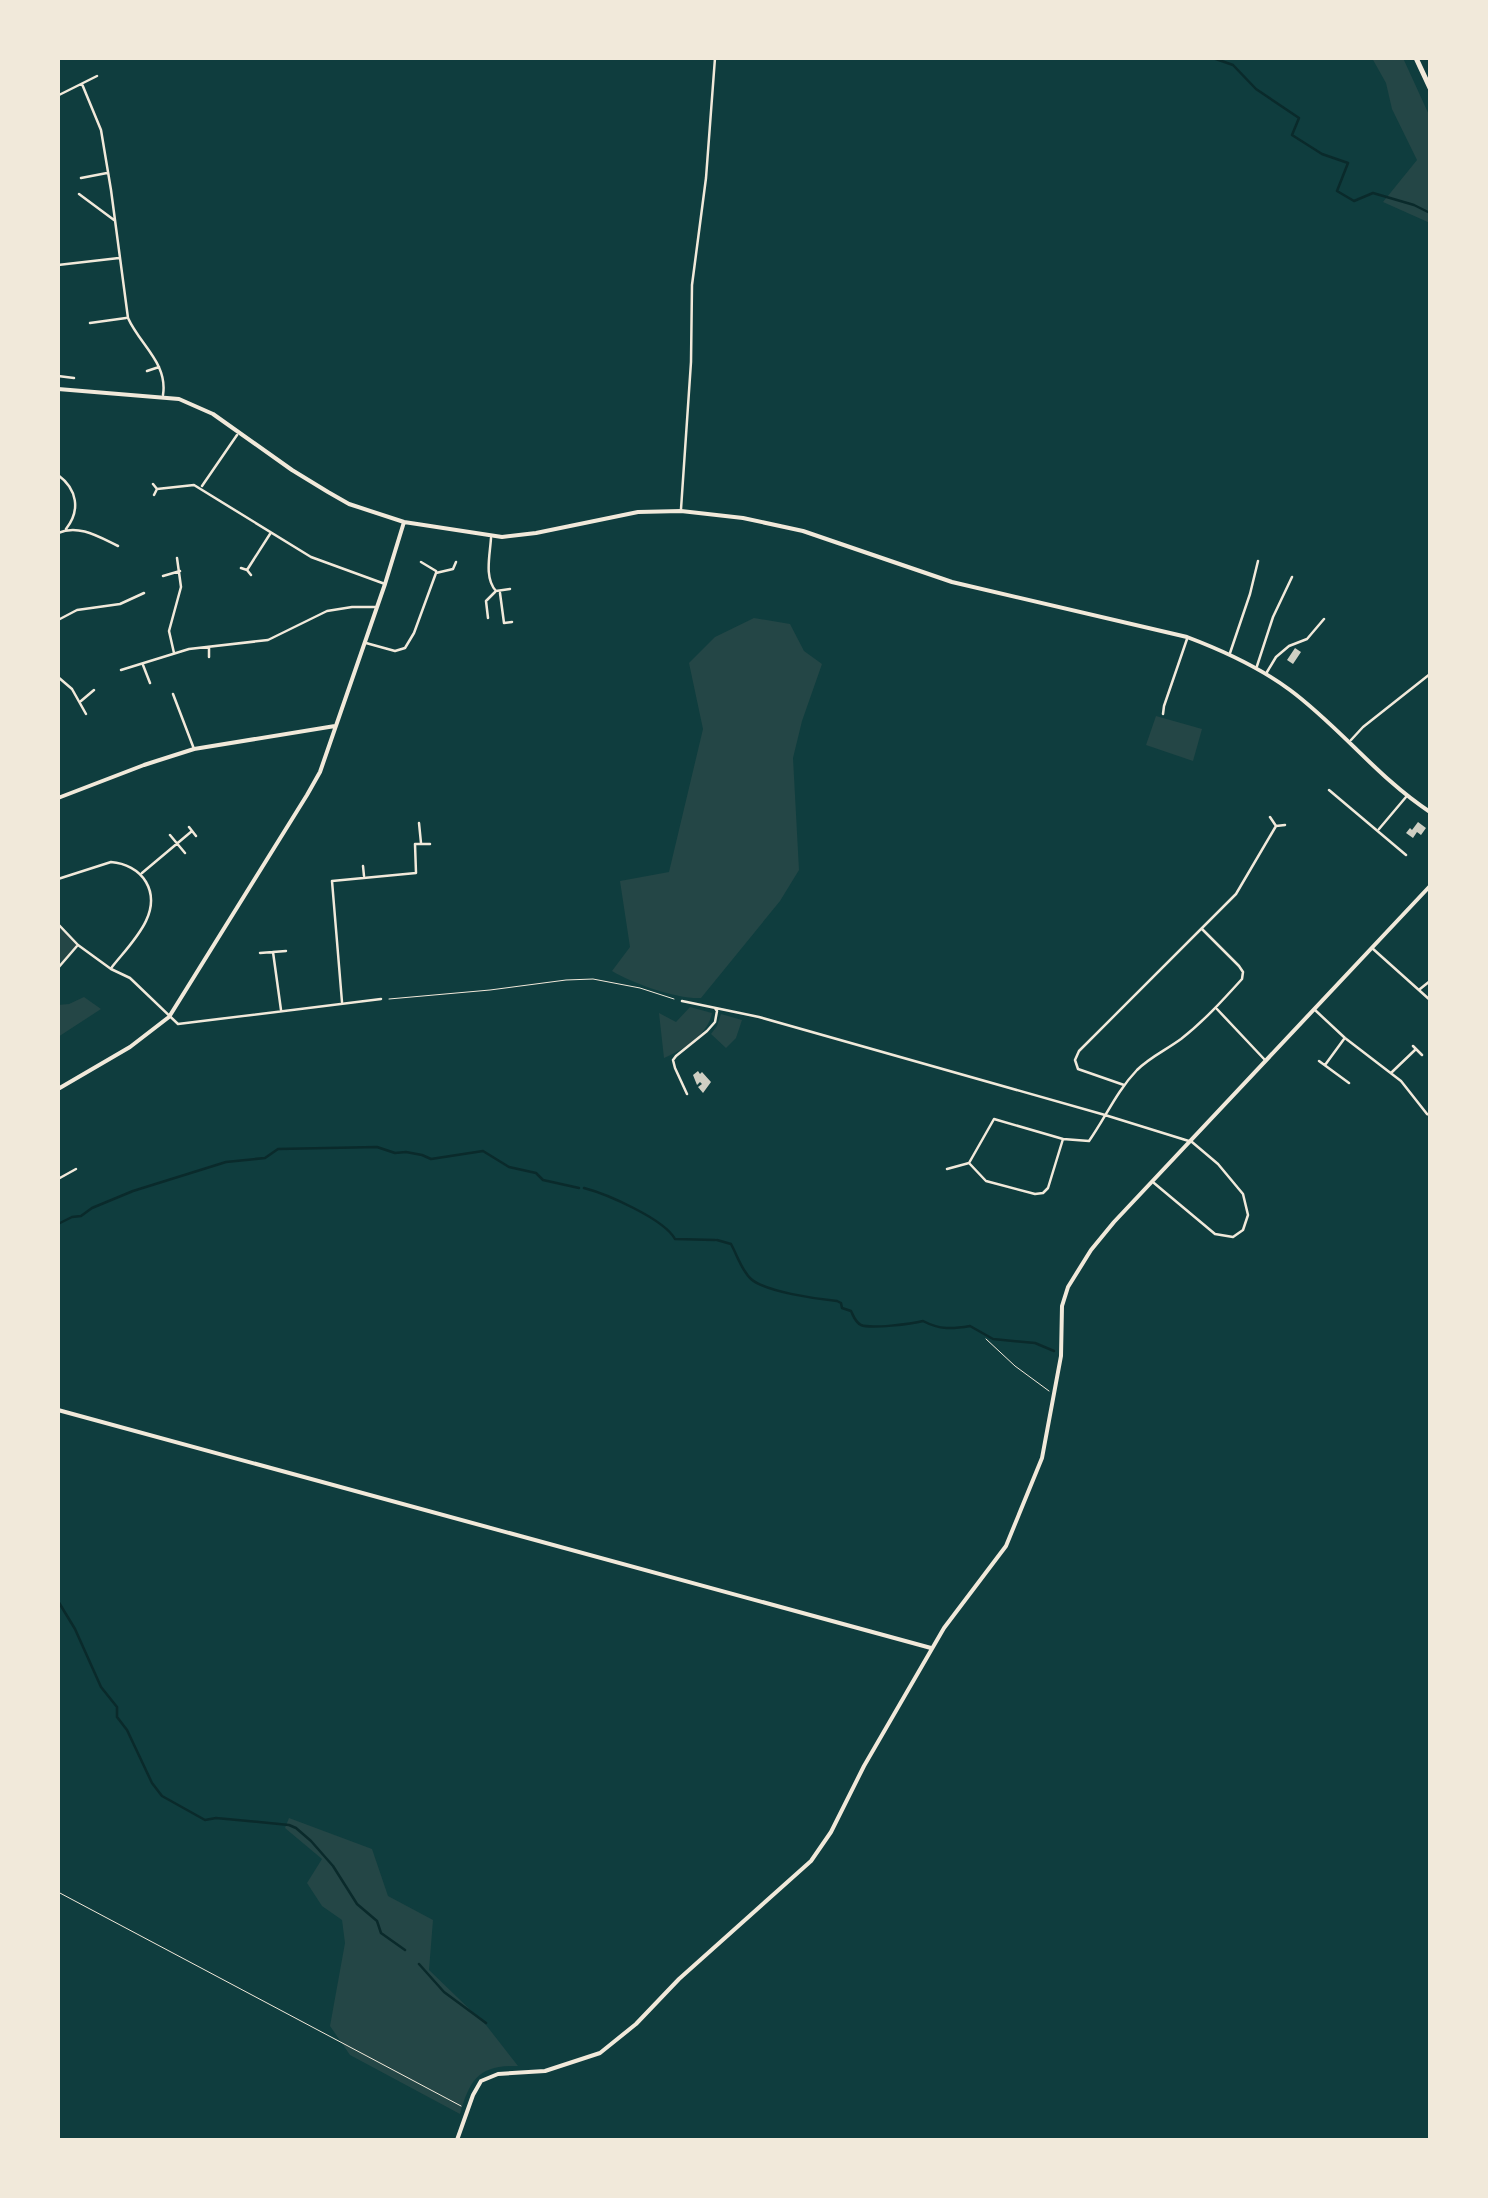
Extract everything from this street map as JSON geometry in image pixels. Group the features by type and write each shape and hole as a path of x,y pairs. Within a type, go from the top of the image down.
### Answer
{"highway":[{"path":"1416,58 1430,88"}],"street":[{"path":"681,511 692,285 706,178 715,58"},
{"path":"59,95 98,76"},
{"path":"82,84 100,130 128,318 160,367 164,377 162,396"},
{"path":"81,178 108,173"},
{"path":"78,194 116,220"},
{"path":"58,264 120,258"},
{"path":"90,323 128,318"},
{"path":"147,371 160,367"},
{"path":"58,376 74,378"},
{"path":"58,388 180,399 212,414 292,470 350,504 404,522 492,537 536,533 638,512 681,511 742,518 802,531 952,582 1187,638 1230,654 1293,691 1406,796 1430,812"},
{"path":"201,488 238,433"},
{"path":"58,475 75,498 75,518 58,533"},
{"path":"153,484 157,489"},
{"path":"157,489 194,485 311,558 385,584"},
{"path":"154,496 157,489"},
{"path":"58,1088 130,1046 169,1017 307,795 320,772 404,522"},
{"path":"66,529 82,530 118,546"},
{"path":"248,570 271,533"},
{"path":"492,537 490,584 499,593 504,623 512,622"},
{"path":"174,653 169,631 180,594 178,558"},
{"path":"1230,654 1258,561"},
{"path":"421,562 437,572 453,568 456,562"},
{"path":"242,568 251,575"},
{"path":"163,576 180,570"},
{"path":"364,642 394,651 405,648 437,572"},
{"path":"1256,668 1292,577"},
{"path":"488,618 486,601 510,589"},
{"path":"58,620 78,610 120,604 140,592"},
{"path":"118,598 120,604"},
{"path":"121,670 208,646 268,640 327,610 377,607"},
{"path":"1266,673 1276,657 1289,646 1308,639 1324,619"},
{"path":"1311,622 1318,626"},
{"path":"1163,714 1187,638"},
{"path":"208,646 209,656"},
{"path":"143,663 150,683"},
{"path":"1350,742 1363,727 1430,674"},
{"path":"58,677 81,700 86,714"},
{"path":"81,700 94,690"},
{"path":"174,694 194,749"},
{"path":"58,798 194,749 334,726"},
{"path":"1329,790 1406,854"},
{"path":"1378,830 1406,796"},
{"path":"1270,818 1276,826"},
{"path":"419,823 421,844"},
{"path":"1276,826 1285,825"},
{"path":"1124,1085 1078,1069 1075,1060 1079,1051 1236,894 1276,826"},
{"path":"141,874 191,829 196,836"},
{"path":"170,835 185,854"},
{"path":"342,1003 332,881 416,873 415,844 430,844"},
{"path":"58,879 112,862 141,874 150,892 151,909 111,968"},
{"path":"364,866 364,878"},
{"path":"457,2140 477,2087 488,2077 545,2071 600,2053 811,1862 944,1628 1006,1546 1042,1458 1061,1356 1062,1306 1079,1268 1103,1234 1430,886"},
{"path":"58,924 78,945 130,978 178,1024 381,999"},
{"path":"947,1170 969,1163 994,1118 1064,1139 1089,1141 1111,1102 1148,1059 1172,1046 1242,979 1243,972 1202,929"},
{"path":"58,968 78,945"},
{"path":"1372,948 1430,1000"},
{"path":"260,953 286,951"},
{"path":"273,952 281,1012"},
{"path":"1418,990 1430,980"},
{"path":"682,1001 759,1017 1192,1142 1218,1164 1243,1194 1248,1215 1243,1230 1233,1236 1216,1234 1153,1182"},
{"path":"687,1094 673,1060 716,1022 714,1007"},
{"path":"1216,1008 1266,1061"},
{"path":"1315,1010 1401,1081 1430,1115"},
{"path":"1325,1066 1345,1038"},
{"path":"1391,1073 1414,1047 1422,1054"},
{"path":"1319,1061 1348,1083"},
{"path":"969,1163 986,1181 1043,1193 1064,1139"},
{"path":"58,1179 76,1169"},
{"path":"58,1410 932,1648"}],"path":[{"path":"381,999 593,979 682,1001"},
{"path":"986,1339 1054,1396"},
{"path":"58,1892 468,2110"}],"shaded area":[{"path":"1372,58 1403,58 1430,117 1430,223 1383,202 1417,160"},
{"path":"754,618 790,624 804,651 822,664 793,758 799,870 780,901 701,998 680,996 643,986 612,971 630,947 620,881 669,872 703,729 689,663 715,637"},
{"path":"1156,716 1202,729 1193,761 1146,745"},
{"path":"58,924 78,945 58,968"},
{"path":"84,997 101,1009 58,1037 58,1005"},
{"path":"690,1007 712,1013 710,1021 694,1041 664,1058 659,1013 676,1022"},
{"path":"721,1014 742,1020 736,1038 726,1048 711,1034"},
{"path":"289,1818 372,1849 388,1896 433,1920 429,1970 486,2025 518,2066 494,2068 478,2077 460,2114 350,2055 330,2026 345,1943 342,1920 322,1906 307,1883 322,1859 285,1828"}],"building":[{"path":"1295,648 1301,652 1293,664 1287,660"},
{"path":"1418,822 1426,828 1413,838 1406,833"},
{"path":"698,1071 711,1082 703,1093 698,1087 702,1084 697,1085 693,1075"}],"waterway":[{"path":"1213,58 1233,65 1256,89 1299,118 1292,135 1322,154 1348,163 1337,191 1354,201 1373,193 1430,213"},
{"path":"58,1224 133,1191 226,1162 265,1158 278,1149 377,1147 431,1159 483,1151 509,1167 579,1188"},
{"path":"584,1188 647,1216 675,1239 715,1240"},
{"path":"717,1240 731,1244 745,1272 758,1284 837,1301 861,1325 923,1321 946,1328 970,1326 993,1339 1035,1343 1054,1351"},
{"path":"58,1601 162,1796 205,1820 296,1828 333,1866 357,1904 377,1921 381,1933 405,1950"},
{"path":"419,1964 444,1992 486,2023"}]}
